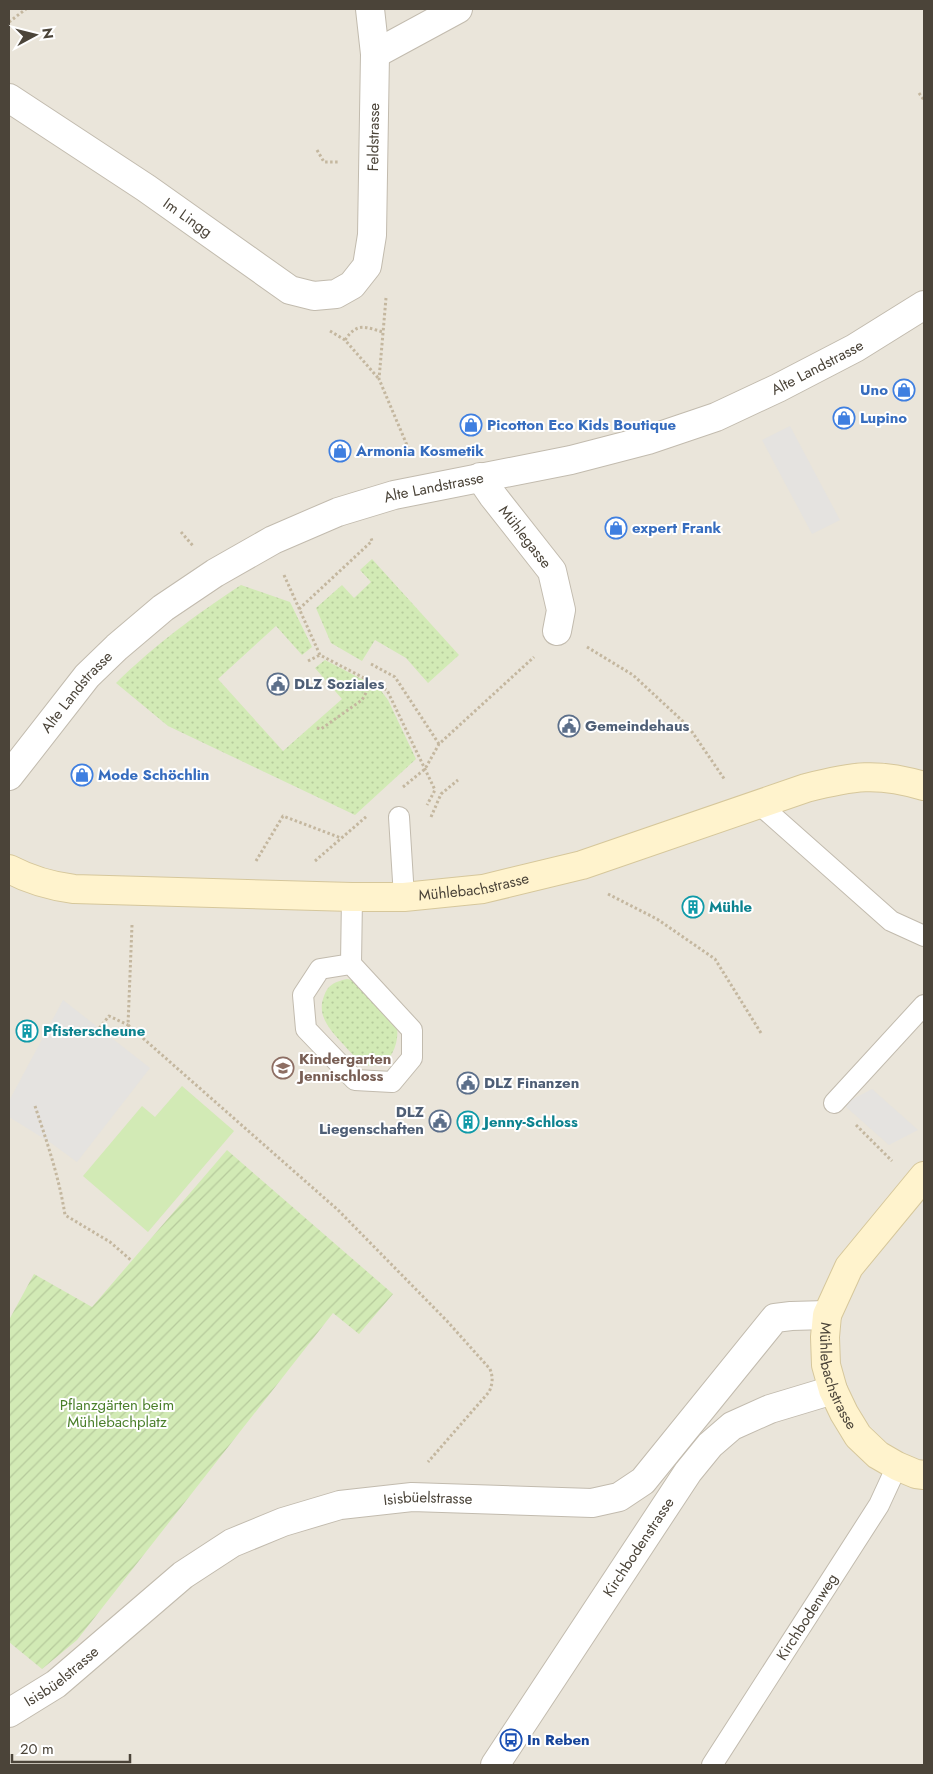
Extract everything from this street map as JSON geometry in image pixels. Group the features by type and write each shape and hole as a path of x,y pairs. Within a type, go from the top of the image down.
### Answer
{"main road":[{"name":"Mühlebachstrasse","path":"9,869 34,881 74,889 404,897 483,889 582,865 806,788 851,778 872,776 896,778 924,786"},
{"name":"Mühlebachstrasse","path":"924,1176 850,1268 827,1315 825,1336 826,1365 834,1390 844,1413 858,1436 878,1455 897,1466 916,1474 924,1475"}],"street":[{"name":"Feldstrasse","path":"367,266 372,235 375,54 370,9"},
{"path":"375,54 458,9"},
{"name":"Im Lingg","path":"9,98 146,188 290,290 314,296 336,294 352,285 367,266"},
{"name":"Alte Landstrasse","path":"9,776 87,676 117,647 163,608 215,573 273,540 338,512 394,495 571,460 648,440 716,417 778,388 855,348 924,304"},
{"name":"Mühlegasse","path":"480,477 552,571 561,610 557,631"},
{"name":"Isisbüelstrasse","path":"9,1713 56,1684 183,1575 232,1543 283,1522 340,1505 412,1497 592,1504 619,1497 643,1481 775,1318 827,1315"},
{"name":"Kirchbodenstrasse","path":"495,1765 688,1472 710,1445 732,1426 770,1409 834,1390"}],"lane":[{"path":"759,804 891,920 924,936"},
{"path":"399,817 404,897"},
{"path":"351,964 320,969 303,994 306,1029 355,1080 392,1082 412,1058 412,1030 351,964 352,897"},
{"path":"834,1103 924,1005"},
{"name":"Kirchbodenweg","path":"712,1765 879,1506 897,1466"}],"path":[{"path":"9,22 26,9"},
{"path":"919,93 924,100"},
{"path":"318,150 324,162 342,162"},
{"path":"379,379 387,296"},
{"path":"324,327 345,340 379,379 408,444 413,460"},
{"path":"345,340 353,330 362,327 383,332"},
{"path":"299,609 372,541 369,533"},
{"path":"282,570 320,655 387,690 435,790 424,810"},
{"path":"402,788 425,769 439,744 547,646 557,631 633,675 688,726 730,788"},
{"path":"308,661 320,655"},
{"path":"371,664 395,677 439,744"},
{"path":"317,728 321,729 362,700 372,682"},
{"path":"426,818 431,819 441,794 458,780"},
{"path":"312,864 372,813"},
{"path":"255,862 283,816 341,838"},
{"path":"605,892 657,919 715,959 761,1034"},
{"path":"128,1025 132,924"},
{"path":"93,1036 110,1016 128,1025 338,1210 447,1321 490,1369 492,1384 489,1392 418,1474 413,1485 412,1497"},
{"path":"834,1103 896,1165"},
{"path":"35,1106 51,1151 61,1189 65,1215 110,1242 132,1261"}],"shaded area":[{"path":"9,9 924,9 924,1765 9,1765"},
{"path":"790,426 840,520 812,534 762,440"},
{"path":"63,1000 150,1068 77,1162 9,1117 9,1101"},
{"path":"872,1089 918,1130 889,1145 845,1106 849,1101"}],"green space":[{"path":"372,559 459,655 428,683 406,658 375,640 362,661 331,643 316,608 342,585 354,598 371,582 360,570"},
{"path":"241,585 290,602 312,647 302,655 276,626 218,679 283,751 342,699 315,668 325,660 379,688 388,700 416,759 355,815 168,726 116,683 176,631"},
{"path":"347,979 357,981 391,1014 396,1023 396,1045 384,1063 368,1066 360,1061 334,1034 323,1017 322,1003 328,989 330,986"},
{"path":"182,1086 234,1131 148,1232 83,1176 142,1106 155,1117"},
{"name":"Pflanzgärten beim Mühlebachplatz","path":"227,1150 393,1294 359,1334 333,1313 77,1640 42,1669 9,1642 9,1320 34,1274 92,1307"}],"place":[{"name":"Uno","path":"904,390"},
{"name":"Lupino","path":"844,418"},
{"name":"Picotton Eco Kids Boutique","path":"471,425"},
{"name":"Armonia Kosmetik","path":"340,451"},
{"name":"expert Frank","path":"616,528"},
{"name":"DLZ Soziales","path":"278,684"},
{"name":"Gemeindehaus","path":"569,726"},
{"name":"Mode Schöchlin","path":"82,775"},
{"name":"Mühle","path":"693,907"},
{"name":"Pfisterscheune","path":"27,1031"},
{"name":"Kindergarten Jennischloss","path":"283,1068"},
{"name":"DLZ Finanzen","path":"468,1083"},
{"name":"DLZ Liegenschaften","path":"440,1121"},
{"name":"Jenny-Schloss","path":"468,1122"},
{"name":"In Reben","path":"511,1740"}]}
